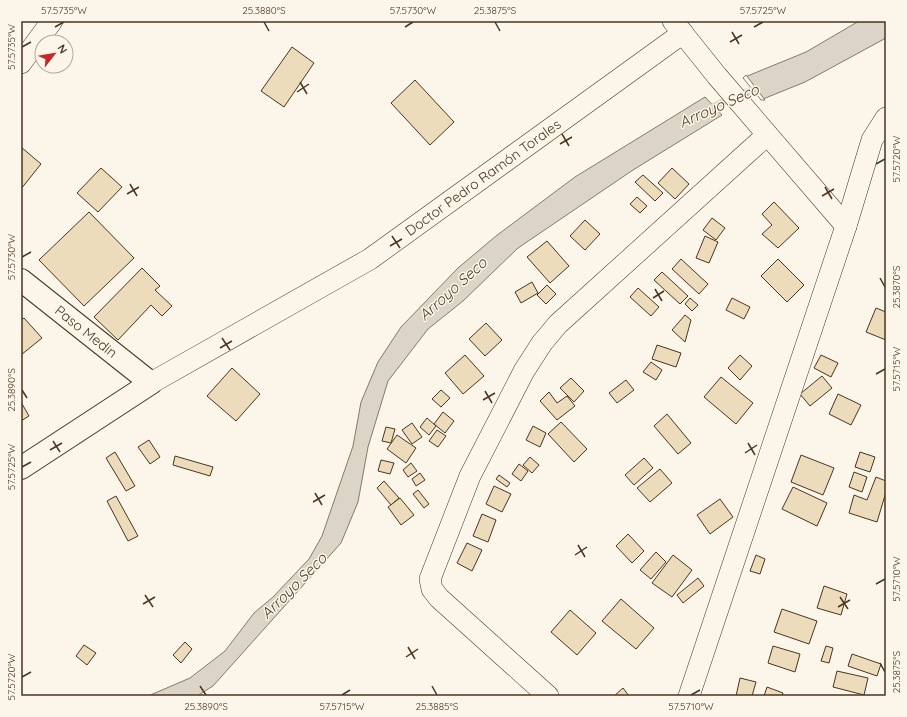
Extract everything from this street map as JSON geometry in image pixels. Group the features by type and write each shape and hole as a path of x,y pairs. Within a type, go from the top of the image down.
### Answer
{"street":[{"path":"21,63 52,21"},
{"name":"Doctor Pedro Ramón Torales","path":"151,383 370,259 678,27 717,76 846,226"},
{"path":"689,696 846,226 872,140 886,118"},
{"path":"548,696 439,598 432,589 430,579 438,557 470,476 524,371 542,343 558,324 767,135"},
{"name":"Paso Medin","path":"21,280 151,383"},
{"path":"21,468 151,383"}],"water":[{"path":"859,21 886,21 886,38 805,82 763,99 745,77 806,52"},
{"path":"705,97 722,115 633,170 518,248 463,301 428,329 388,381 368,447 358,502 341,543 213,686 197,696 148,696 190,678 225,651 254,613 273,597 309,559 322,536 353,446 361,402 378,362 401,327 458,268 496,236 575,177"}],"pier":[{"path":"746,75 765,100 761,100 743,78"}],"building":[{"path":"292,47 314,63 284,107 261,91"},
{"path":"415,80 454,122 430,145 391,103"},
{"path":"21,147 41,164 21,189"},
{"path":"101,168 122,187 98,212 77,193"},
{"path":"672,168 689,184 675,199 658,183"},
{"path":"643,175 663,193 655,201 635,182"},
{"path":"637,197 647,206 640,213 630,204"},
{"path":"774,202 799,228 778,248 762,234 772,225 762,214"},
{"path":"89,212 134,258 84,306 39,260"},
{"path":"712,218 725,228 716,240 703,230"},
{"path":"585,220 600,234 585,250 570,236"},
{"path":"705,236 718,242 709,263 696,258"},
{"path":"547,241 569,266 550,283 527,257"},
{"path":"681,259 708,284 699,294 672,269"},
{"path":"778,259 804,285 787,302 761,276"},
{"path":"142,268 160,286 155,290 172,306 162,316 151,305 118,340 94,317"},
{"path":"662,272 688,296 680,304 654,280"},
{"path":"532,282 538,293 521,303 515,292"},
{"path":"547,285 556,294 546,304 537,295"},
{"path":"638,288 659,307 651,316 630,297"},
{"path":"690,298 698,305 692,311 685,304"},
{"path":"732,298 750,307 744,319 726,310"},
{"path":"876,308 886,312 886,340 866,332"},
{"path":"685,315 691,320 685,342 672,330"},
{"path":"24,318 42,338 21,355 21,320"},
{"path":"486,323 502,340 485,356 469,339"},
{"path":"657,345 681,353 676,367 652,359"},
{"path":"465,355 484,376 463,394 445,373"},
{"path":"740,355 752,366 740,380 728,368"},
{"path":"821,355 838,363 831,377 814,368"},
{"path":"651,362 662,370 656,380 643,372"},
{"path":"232,368 260,394 236,421 207,396"},
{"path":"822,376 832,388 810,406 800,394"},
{"path":"721,377 753,403 736,424 704,397"},
{"path":"571,378 584,391 574,402 560,388"},
{"path":"626,380 634,390 617,403 609,393"},
{"path":"441,390 450,398 441,407 432,399"},
{"path":"549,392 557,403 567,396 575,406 557,420 540,401"},
{"path":"838,394 861,405 851,425 829,414"},
{"path":"21,402 29,416 21,421"},
{"path":"443,412 454,421 445,433 434,424"},
{"path":"667,414 691,443 678,454 654,426"},
{"path":"427,418 436,426 429,435 420,427"},
{"path":"561,422 587,449 574,462 548,434"},
{"path":"412,423 422,437 412,444 402,430"},
{"path":"533,426 546,433 540,447 526,440"},
{"path":"386,427 395,429 391,443 382,441"},
{"path":"437,430 446,436 438,447 429,441"},
{"path":"397,435 416,448 406,463 387,449"},
{"path":"149,440 160,457 150,464 138,447"},
{"path":"115,452 135,486 126,491 106,458"},
{"path":"860,452 875,457 870,472 855,467"},
{"path":"801,455 834,468 823,495 791,482"},
{"path":"175,456 213,467 210,476 173,465"},
{"path":"530,457 539,465 532,473 523,465"},
{"path":"644,458 653,468 634,485 625,475"},
{"path":"381,460 394,463 390,474 378,471"},
{"path":"411,463 417,471 408,477 403,470"},
{"path":"519,464 528,471 521,481 512,474"},
{"path":"660,469 672,483 650,502 637,488"},
{"path":"854,472 867,477 862,492 849,487"},
{"path":"420,473 425,480 416,486 412,479"},
{"path":"499,475 510,483 507,487 496,479"},
{"path":"876,477 886,481 886,492 877,522 849,513 854,495 867,500"},
{"path":"384,481 399,498 391,505 377,488"},
{"path":"494,486 511,494 502,512 486,504"},
{"path":"793,487 827,503 817,526 782,509"},
{"path":"418,490 429,504 424,508 413,494"},
{"path":"116,496 138,536 128,541 107,501"},
{"path":"400,498 414,515 401,525 388,507"},
{"path":"720,499 733,517 710,534 697,515"},
{"path":"482,514 496,520 488,542 473,536"},
{"path":"628,534 644,551 632,563 616,546"},
{"path":"467,543 482,550 472,571 457,563"},
{"path":"656,552 666,562 651,579 640,570"},
{"path":"673,555 692,570 672,597 652,583"},
{"path":"756,555 765,559 760,574 750,571"},
{"path":"698,578 704,586 683,603 677,595"},
{"path":"824,586 847,594 841,615 817,608"},
{"path":"621,599 654,628 636,649 602,621"},
{"path":"782,609 817,621 809,644 774,632"},
{"path":"570,610 596,633 577,655 551,632"},
{"path":"185,642 192,649 181,663 173,655"},
{"path":"84,645 96,653 87,665 76,656"},
{"path":"773,646 800,654 795,672 768,663"},
{"path":"826,646 833,648 829,663 821,661"},
{"path":"852,654 881,664 877,676 848,666"},
{"path":"837,671 868,678 864,695 833,687"},
{"path":"740,678 756,682 752,696 736,696"},
{"path":"767,687 783,693 782,696 764,696"},
{"path":"623,688 629,696 614,696"}],"waterway":[{"name":"Arroyo Seco","path":"705,111 735,96 764,86"}]}
